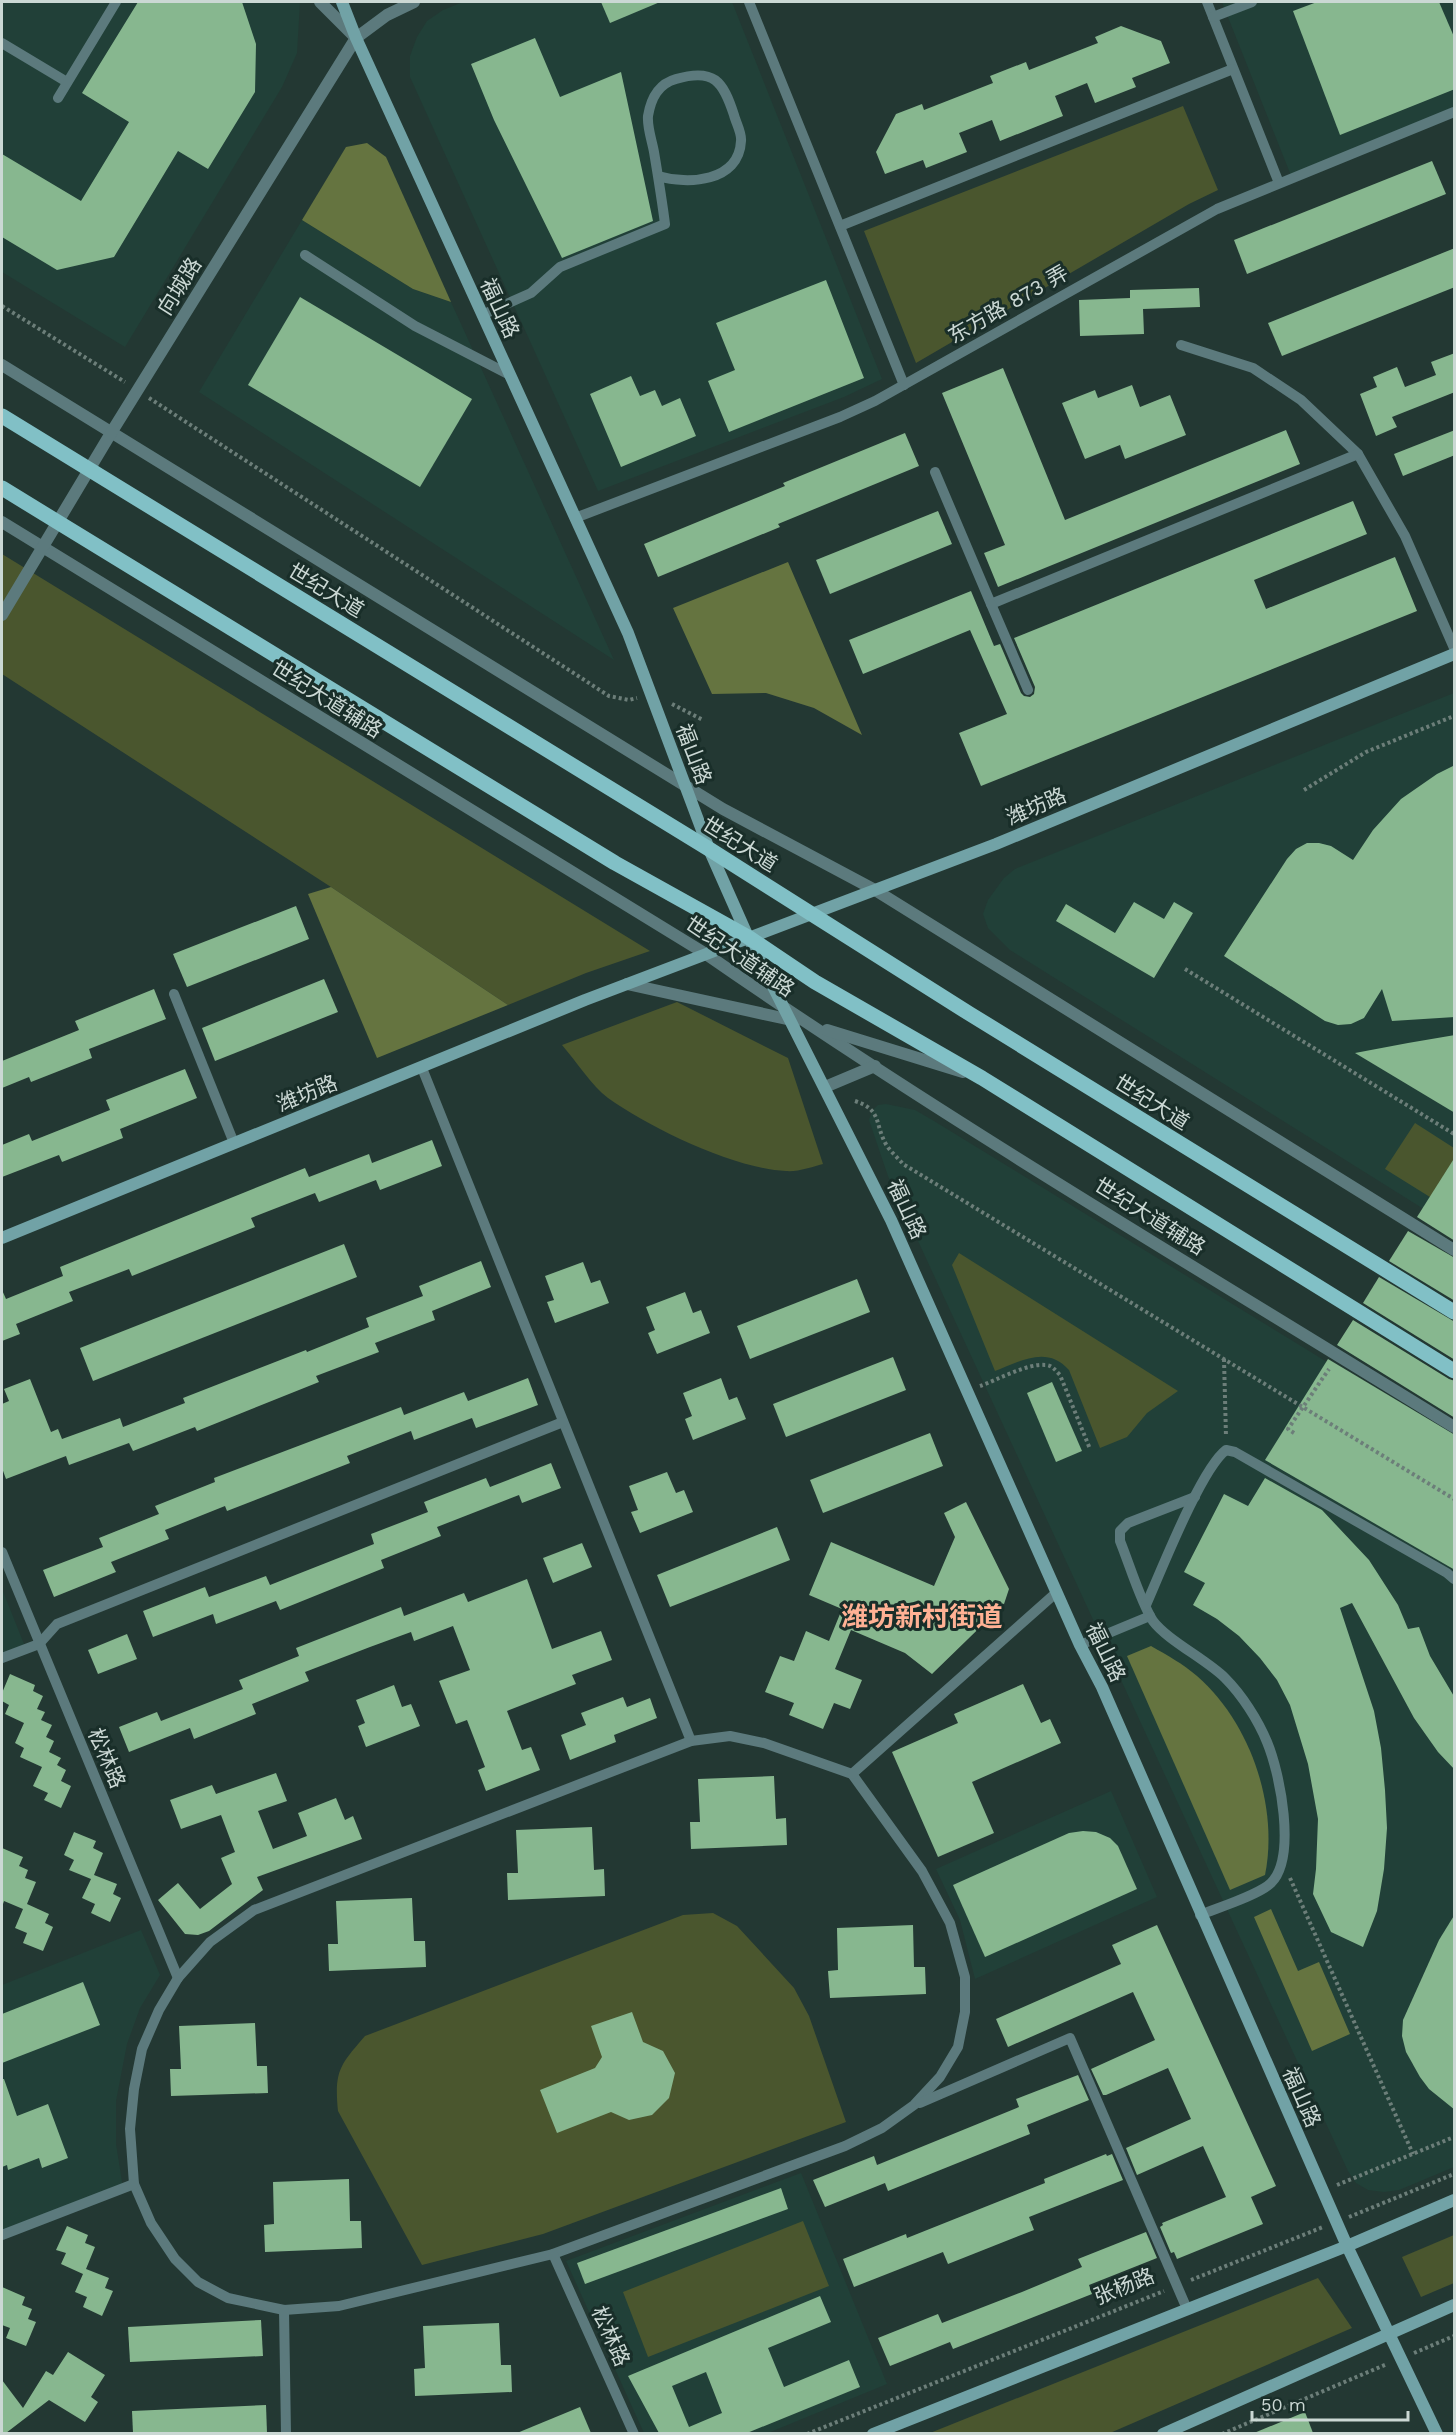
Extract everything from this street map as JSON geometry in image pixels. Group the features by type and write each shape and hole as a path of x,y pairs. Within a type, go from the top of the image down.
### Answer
{"main road":[{"name":"世纪大道","path":"2,416 709,849 970,1014 1455,1312"},
{"path":"2,488 615,863 748,938 815,982 982,1078 1455,1371"}],"street":[{"path":"320,2 356,38"},
{"name":"福山路","path":"342,2 356,38 628,633 709,849 748,938 891,1220 1080,1645 1102,1687 1336,2222 1437,2433"},
{"name":"向城路","path":"2,615 59,523 88,470 356,38 387,15 414,2"},
{"path":"2,365 723,810 875,890 1455,1250"},
{"name":"世纪大道辅路","path":"2,522 706,954 811,1026 1455,1427"},
{"name":"潍坊路","path":"2,1238 627,984 996,844 1455,654"},
{"path":"627,984 791,1020 982,1078"},
{"path":"825,1087 875,1066"},
{"path":"873,2433 1347,2246 1455,2200"},
{"path":"1163,2433 1455,2305"}],"lane":[{"path":"58,98 116,2"},
{"path":"749,2 904,385"},
{"path":"1207,2 1279,183"},
{"path":"1213,17 1252,2"},
{"path":"2,43 67,82"},
{"path":"840,226 1233,69"},
{"path":"482,315 531,293 560,267 665,224 648,118 653,96 666,81 694,74 712,78 726,90 742,140 738,158 727,171 694,180 675,181 658,176"},
{"name":"东方路 873 弄","path":"575,518 840,417 904,385 1216,209 1455,112"},
{"path":"305,255 415,326 510,375"},
{"path":"1181,345 1253,368 1301,400 1358,454 1405,536 1455,648"},
{"path":"991,604 1358,454"},
{"path":"935,472 1028,690"},
{"path":"174,994 234,1143"},
{"path":"422,1068 691,1741"},
{"path":"2,1658 39,1644 57,1624 563,1422"},
{"path":"1146,1605 1195,1497 1218,1456 1226,1450 1246,1458 1447,1573 1455,1580"},
{"path":"1195,1497 1128,1523 1120,1531 1120,1541 1150,1616 1157,1625 1225,1678 1240,1696 1267,1742 1281,1792 1285,1843 1279,1871 1270,1885 1200,1915"},
{"name":"松林路","path":"2,1552 178,1978"},
{"path":"852,1774 1057,1592"},
{"path":"1080,1645 1150,1616"},
{"path":"730,1736 764,1743 852,1774 922,1870 950,1923 965,1977 966,2012 958,2048 940,2077 914,2105 882,2128 845,2146 553,2254 339,2306 284,2310 228,2298 198,2282 175,2259 152,2223 134,2184 130,2129 134,2089 142,2049 159,2010 178,1978 210,1942 254,1910 691,1741 730,1736"},
{"path":"914,2105 1070,2038 1188,2309"},
{"path":"2,2235 134,2184"},
{"name":"松林路","path":"553,2254 634,2433"},
{"path":"284,2310 286,2433"}],"path":[{"path":"2,306 138,391 609,696 629,700 650,694 703,720"},
{"path":"1304,790 1366,752 1455,717"},
{"path":"1185,969 1455,1134"},
{"path":"855,1101 868,1105 874,1113 887,1146 903,1164 1455,1499"},
{"path":"1294,1433 1288,1429 1338,1356"},
{"path":"1224,1359 1226,1450"},
{"path":"967,1391 1033,1366 1044,1364 1053,1366 1060,1375 1090,1449"},
{"path":"1279,1871 1287,1874 1293,1882 1413,2154"},
{"path":"1323,2191 1455,2138"},
{"name":"张杨路","path":"807,2433 1455,2174"},
{"path":"1221,2433 1455,2336"}],"shaded area":[{"path":"2,2 300,2 297,53 282,87 125,347 2,272"},
{"path":"463,2 732,2 882,379 844,397 598,491 410,77 410,56 417,37 427,21 443,10"},
{"path":"1222,2 1454,2 1454,112 1292,178"},
{"path":"302,220 413,289 451,302 614,660 199,392"},
{"path":"1454,693 1454,1228 1010,950 988,928 983,914 988,900 1004,878 1015,869"},
{"path":"886,1104 915,1110 934,1121 1454,1440 1454,2167 1399,2190 1384,2192 1368,2190 1356,2183 1348,2171 888,1176 869,1120 872,1111 878,1105"},
{"path":"2,1589 26,1649 2,1658"},
{"path":"1111,1791 1157,1897 975,1979 960,1920 936,1869"},
{"path":"141,1930 160,1975 140,2008 127,2044 116,2101 116,2144 123,2188 2,2235 2,1985"},
{"path":"801,2173 887,2384 768,2433 644,2433 566,2261"}],"green space":[{"path":"1183,106 1218,190 1189,204 916,363 864,231"},
{"path":"367,143 386,157 451,302 413,289 302,220 346,147"},
{"path":"2,554 650,951 586,973 508,1005 331,887 2,674"},
{"path":"788,562 862,735 814,708 766,693 712,694 673,608"},
{"path":"331,887 508,1005 377,1058 308,894"},
{"path":"677,1002 788,1058 823,1164 795,1171 765,1169 718,1155 669,1134 608,1098 562,1045"},
{"path":"1415,1123 1454,1148 1454,1212 1385,1169"},
{"path":"959,1253 1178,1391 1147,1413 1127,1437 1100,1448 1069,1370 1061,1362 1052,1358 1033,1357 995,1371 952,1265"},
{"path":"1151,1646 1192,1672 1216,1695 1232,1717 1256,1767 1264,1794 1268,1821 1265,1875 1230,1890 1127,1656"},
{"path":"1271,1909 1298,1971 1319,1962 1350,2034 1312,2051 1254,1917"},
{"path":"713,1913 737,1926 794,1988 809,2016 846,2122 543,2234 422,2265 338,2111 338,2077 344,2062 356,2046 365,2036 683,1915"},
{"path":"803,2221 829,2286 648,2357 623,2292"},
{"path":"1454,2235 1454,2283 1421,2297 1402,2257"},
{"path":"1318,2278 1352,2328 1110,2433 930,2433"}],"building":[{"path":"138,2 242,2 256,44 255,92 208,169 178,151 114,257 57,270 2,237 2,154 81,201 129,122 82,93"},
{"path":"601,2 660,2 610,23"},
{"path":"1317,2 1439,2 1455,39 1455,89 1340,135 1293,11"},
{"path":"1121,26 1161,41 1170,63 1132,78 1136,87 1095,103 1087,83 1055,96 1063,116 1000,141 992,120 959,133 967,152 926,168 923,160 885,174 876,152 896,114 922,104 924,110 993,83 990,76 1026,62 1029,70 1098,43 1095,37"},
{"path":"535,38 560,97 621,72 653,221 562,258 494,120 471,64"},
{"path":"1432,161 1446,194 1247,274 1234,240"},
{"path":"1455,248 1455,287 1282,356 1268,323"},
{"path":"826,280 864,378 729,432 708,381 735,370 716,323"},
{"path":"1199,288 1200,307 1143,309 1144,334 1080,336 1079,300 1130,298 1130,290"},
{"path":"300,297 472,399 420,487 248,385"},
{"path":"1455,353 1455,392 1392,417 1397,427 1376,436 1360,394 1377,387 1373,377 1397,367 1405,387 1436,375 1431,362"},
{"path":"1003,368 1065,520 1286,430 1300,464 998,587 984,553 1005,545 942,393"},
{"path":"631,376 640,396 655,390 662,406 680,398 696,436 621,467 590,394"},
{"path":"1132,385 1140,407 1170,395 1186,435 1125,459 1120,445 1085,459 1062,403 1095,390 1098,398"},
{"path":"1455,430 1455,455 1403,476 1394,454"},
{"path":"905,433 919,466 778,524 780,527 658,577 644,544 785,486 783,483"},
{"path":"1353,501 1367,534 1254,580 1266,609 1395,557 1417,611 981,786 959,733 1007,714 970,630 863,674 849,640 971,591 994,646 1000,644 1021,693 1030,697 1034,694 1035,687 1014,638"},
{"path":"938,511 952,544 830,594 816,560"},
{"path":"1455,765 1455,1017 1392,1021 1382,989 1364,1018 1351,1024 1338,1025 1325,1021 1224,956 1287,859 1296,849 1307,843 1319,843 1331,846 1353,860 1373,830 1401,799 1437,774"},
{"path":"1134,902 1164,919 1174,902 1193,913 1154,978 1056,921 1066,904 1115,933"},
{"path":"296,906 309,939 187,987 173,954"},
{"path":"324,979 338,1012 215,1061 202,1028"},
{"path":"154,989 166,1019 89,1049 92,1058 31,1082 29,1077 2,1088 2,1061 79,1030 75,1021"},
{"path":"1455,1035 1455,1113 1355,1053 1408,1043"},
{"path":"185,1069 197,1098 120,1129 123,1138 62,1162 59,1155 2,1177 2,1145 29,1134 32,1141 110,1110 106,1100"},
{"path":"432,1140 442,1166 380,1190 376,1180 319,1202 315,1193 251,1218 255,1227 132,1276 129,1269 69,1292 73,1301 16,1324 20,1334 2,1341 2,1290 6,1299 63,1276 60,1267 305,1168 309,1177 369,1154 372,1163"},
{"path":"1455,1157 1455,1241 1417,1217"},
{"path":"1408,1231 1455,1258 1455,1301 1389,1261"},
{"path":"344,1244 357,1277 93,1381 80,1348"},
{"path":"481,1261 491,1287 432,1311 435,1320 375,1343 379,1352 316,1376 319,1382 197,1431 195,1427 133,1451 129,1443 69,1465 66,1456 6,1479 2,1468 2,1404 9,1401 4,1389 30,1379 51,1432 58,1429 62,1439 120,1418 123,1427 185,1403 183,1398 369,1327 366,1318 423,1296 419,1286"},
{"path":"583,1262 591,1283 600,1280 609,1303 555,1323 547,1302 554,1300 545,1276"},
{"path":"1379,1277 1455,1322 1455,1360 1363,1303"},
{"path":"857,1279 870,1312 750,1359 737,1326"},
{"path":"685,1292 693,1313 701,1310 710,1333 657,1354 648,1333 655,1330 646,1307"},
{"path":"1353,1320 1455,1381 1455,1418 1337,1345"},
{"path":"893,1357 906,1390 786,1437 773,1404"},
{"path":"1328,1359 1455,1435 1455,1570 1265,1460"},
{"path":"528,1378 538,1405 476,1428 472,1418 414,1440 411,1431 347,1456 350,1463 227,1511 225,1506 165,1530 169,1539 111,1562 116,1572 54,1597 43,1570 103,1547 99,1538 159,1514 155,1506 215,1482 214,1478 401,1407 404,1415 464,1392 468,1401"},
{"path":"721,1378 729,1400 737,1397 746,1419 693,1440 685,1419 692,1416 683,1393"},
{"path":"1052,1382 1082,1451 1056,1462 1027,1393"},
{"path":"930,1433 943,1466 823,1513 810,1480"},
{"path":"551,1463 561,1488 522,1503 519,1495 437,1527 441,1536 381,1560 384,1568 280,1610 276,1601 216,1624 213,1614 153,1637 143,1611 205,1587 209,1597 266,1576 270,1585 374,1544 371,1534 428,1512 424,1502 486,1478 490,1487"},
{"path":"667,1472 676,1493 684,1490 693,1512 640,1533 631,1512 638,1510 629,1486"},
{"path":"1265,1478 1322,1510 1369,1560 1398,1605 1408,1629 1419,1627 1430,1656 1455,1698 1455,1770 1438,1752 1414,1718 1352,1603 1340,1608 1374,1711 1381,1748 1385,1790 1387,1828 1384,1869 1377,1911 1363,1947 1331,1932 1313,1894 1318,1819 1308,1764 1290,1705 1277,1680 1239,1636 1217,1619 1193,1605 1205,1583 1184,1572 1224,1494 1248,1506"},
{"path":"966,1502 1009,1589 1004,1604 932,1674 905,1653 851,1630 835,1669 862,1680 850,1709 834,1703 823,1729 789,1715 794,1703 765,1692 780,1656 794,1661 806,1631 829,1641 842,1609 809,1595 831,1542 934,1586 955,1537 944,1513"},
{"path":"777,1527 790,1560 670,1607 657,1575"},
{"path":"582,1543 592,1567 553,1583 543,1558"},
{"path":"527,1579 552,1649 601,1631 612,1660 572,1675 576,1684 507,1711 522,1750 531,1747 540,1770 486,1791 478,1770 485,1767 467,1720 456,1724 439,1681 470,1670 453,1626 414,1641 411,1632 305,1672 309,1681 252,1704 256,1714 194,1739 190,1728 129,1752 119,1727 157,1712 161,1721 243,1689 239,1680 299,1656 296,1648 401,1607 404,1616 464,1593 468,1602"},
{"path":"127,1634 137,1659 98,1674 88,1650"},
{"path":"10,1674 35,1685 33,1691 43,1696 37,1709 45,1712 41,1720 52,1725 46,1737 54,1741 49,1752 61,1758 57,1765 66,1770 61,1781 71,1786 61,1808 44,1800 48,1793 33,1786 42,1767 20,1757 24,1748 15,1743 24,1723 5,1714 9,1705 2,1701 2,1693"},
{"path":"1023,1684 1041,1723 1050,1719 1061,1743 972,1782 994,1833 938,1857 892,1752 958,1723 954,1714"},
{"path":"394,1685 402,1707 411,1704 420,1726 366,1747 358,1726 365,1723 356,1700"},
{"path":"623,1697 627,1707 650,1698 657,1718 614,1735 616,1742 570,1760 561,1735 586,1725 581,1713"},
{"path":"276,1773 287,1801 258,1811 273,1849 307,1836 298,1813 336,1798 345,1820 353,1816 362,1839 257,1877 263,1890 209,1931 198,1935 185,1934 158,1900 178,1883 200,1909 232,1884 221,1858 235,1852 221,1815 181,1829 170,1800 212,1785 216,1794"},
{"path":"774,1776 776,1819 786,1818 787,1845 691,1849 690,1822 700,1822 698,1779"},
{"path":"592,1827 594,1870 604,1869 605,1896 508,1900 507,1873 518,1873 516,1830"},
{"path":"74,1832 96,1841 93,1848 103,1853 94,1875 117,1884 113,1894 121,1898 110,1922 91,1913 95,1904 82,1898 91,1879 69,1870 74,1860 64,1855"},
{"path":"1096,1832 1110,1838 1118,1846 1137,1889 985,1957 953,1885 1069,1833"},
{"path":"2,1848 23,1857 19,1866 28,1870 25,1878 36,1882 27,1904 49,1914 45,1923 53,1927 43,1951 23,1943 27,1933 15,1928 23,1909 4,1901 2,1907"},
{"path":"412,1898 414,1941 425,1941 426,1967 329,1971 328,1944 338,1944 336,1901"},
{"path":"1455,1914 1455,2110 1429,2089 1420,2077 1406,2052 1402,2036 1403,2020 1439,1940"},
{"path":"913,1925 914,1967 925,1967 926,1994 830,1998 828,1971 838,1970 837,1928"},
{"path":"1157,1925 1276,2186 1251,2197 1263,2224 1177,2259 1174,2252 1171,2253 1160,2227 1162,2223 1226,2197 1203,2146 1137,2175 1126,2148 1191,2119 1168,2068 1106,2095 1103,2095 1091,2069 1155,2040 1133,1992 1008,2047 996,2019 1121,1964 1112,1945"},
{"path":"83,1982 100,2025 2,2063 2,2014"},
{"path":"632,2012 643,2042 663,2051 675,2073 669,2098 652,2115 629,2120 611,2112 557,2133 540,2090 595,2068 602,2057 591,2026"},
{"path":"255,2023 257,2066 267,2066 268,2093 171,2096 170,2069 181,2069 179,2026"},
{"path":"1078,2075 1089,2100 1027,2125 1030,2134 888,2191 885,2183 825,2207 813,2180 874,2156 877,2165 1019,2107 1016,2099"},
{"path":"2,2079 4,2079 17,2116 48,2104 68,2158 42,2168 39,2158 8,2170 7,2165 2,2167"},
{"path":"1106,2154 1107,2156 1112,2154 1123,2180 1029,2217 1034,2230 948,2264 943,2252 854,2287 843,2259 906,2234 907,2238 1045,2183 1044,2179"},
{"path":"349,2179 350,2221 361,2221 362,2248 265,2252 264,2225 274,2224 273,2182"},
{"path":"781,2188 788,2209 585,2284 577,2263"},
{"path":"67,2226 88,2235 85,2243 95,2247 86,2269 109,2278 105,2288 113,2291 102,2316 83,2307 87,2297 75,2292 83,2274 61,2264 66,2253 56,2250"},
{"path":"1146,2232 1157,2258 1089,2285 1092,2294 953,2349 950,2342 890,2366 878,2338 938,2314 942,2323 1022,2292 1082,2267 1078,2259"},
{"path":"2,2287 25,2297 22,2305 32,2309 28,2319 36,2322 26,2346 6,2338 10,2328 2,2325"},
{"path":"820,2296 831,2322 768,2348 784,2387 849,2360 860,2387 747,2433 659,2433 628,2376","holes":["706,2372 722,2413 689,2427 672,2386"]},
{"path":"261,2320 263,2356 130,2362 128,2327"},
{"path":"499,2323 501,2365 511,2365 512,2392 415,2396 414,2369 425,2368 423,2326"},
{"path":"68,2352 105,2375 91,2397 98,2402 85,2422 49,2400 6,2433 2,2433 2,2380 23,2408 46,2371 53,2375"},
{"path":"266,2405 267,2433 133,2433 132,2411"},
{"path":"580,2407 591,2433 517,2433"},
{"path":"1305,2412 1313,2433 1254,2433"}],"district":[{"name":"潍坊新村街道","path":"922,1617"}]}
